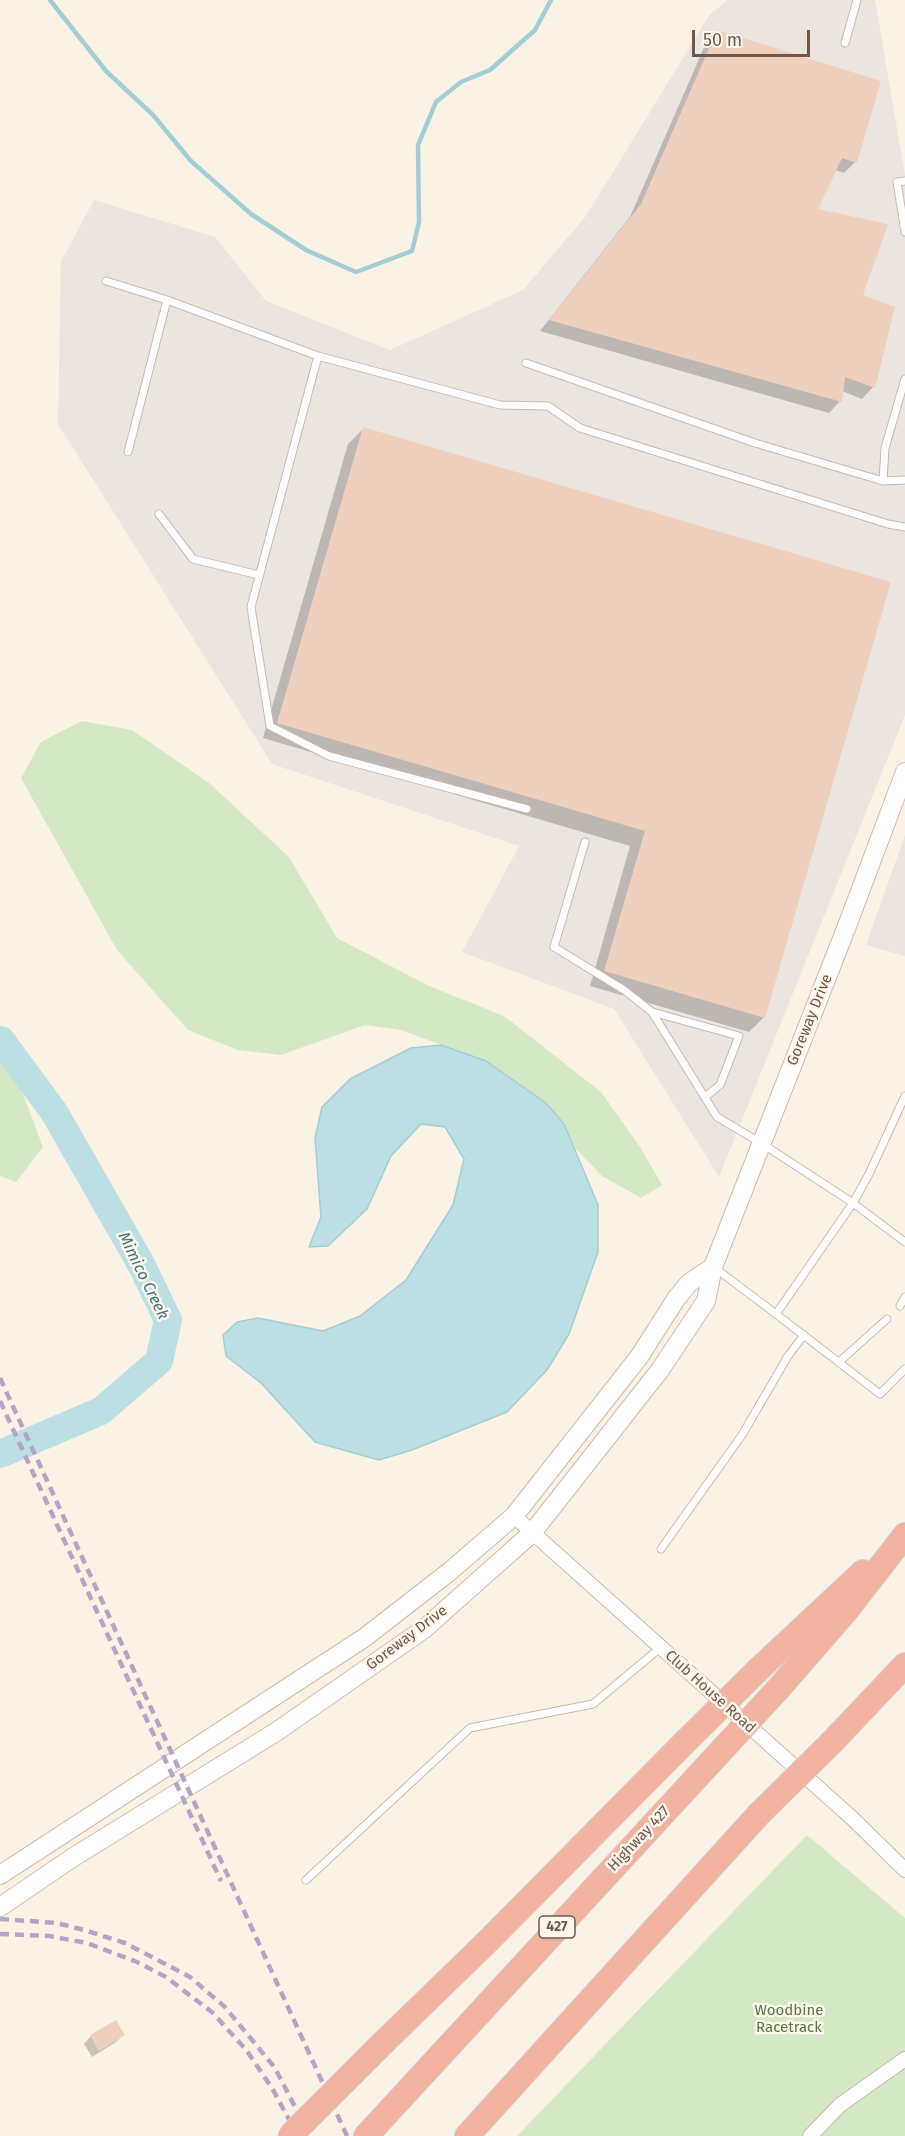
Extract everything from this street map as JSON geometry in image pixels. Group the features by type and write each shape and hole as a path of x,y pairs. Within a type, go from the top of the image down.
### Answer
{"highway":[{"path":"290,2136 760,1668 822,1608 904,1536"},
{"name":"Highway 427","path":"366,2136 779,1688 846,1611 904,1536"},
{"path":"467,2136 759,1814 905,1665"}],"main road":[{"name":"Goreway Drive","path":"0,1907 72,1858 276,1732 424,1629 532,1533 660,1370 706,1301 713,1267 843,937 905,772"},
{"name":"Goreway Drive","path":"0,1875 364,1638 449,1572 514,1516 639,1357 682,1291 689,1283 713,1267"}],"street":[{"name":"Club House Road","path":"514,1516 853,1820 905,1870"},
{"path":"810,2136 840,2104 905,2059"}],"lane":[{"path":"845,43 856,0"},
{"path":"905,181 897,182 905,232"},
{"path":"105,281 167,300 318,356 500,405 548,406 580,428 905,527"},
{"path":"128,452 167,300"},
{"path":"318,356 251,606 270,726 329,756 527,809"},
{"path":"526,363 755,443 883,481 905,480"},
{"path":"883,481 885,448 905,379"},
{"path":"159,514 193,559 259,575"},
{"path":"585,842 554,947 624,990 652,1012 717,1117 853,1203 905,1242"},
{"path":"652,1012 739,1036 720,1086 705,1097"},
{"path":"776,1314 853,1203 905,1096"},
{"path":"713,1267 880,1394 905,1369"},
{"path":"900,1306 905,1297"},
{"path":"839,1362 887,1319"},
{"path":"661,1549 742,1435 788,1356 804,1335"},
{"path":"306,1880 470,1728 593,1704 660,1648"}],"shaded area":[{"path":"728,0 875,0 905,175 905,715 719,1177 614,1009 462,952 519,846 272,764 58,424 61,261 94,200 215,237 266,301 390,350 523,290 586,216 710,14"},
{"path":"905,835 905,956 866,945"}],"green space":[{"path":"82,721 132,730 209,783 289,857 337,938 429,986 504,1016 601,1092 640,1147 662,1185 641,1198 602,1176 575,1148 564,1124 486,1061 401,1030 365,1025 281,1055 238,1050 188,1030 117,950 21,778 41,742"},
{"path":"0,1033 43,1147 16,1182 0,1176"},
{"name":"Woodbine Racetrack","path":"807,1835 905,1918 905,2136 517,2136"}],"water":[{"path":"441,1045 486,1061 546,1103 564,1124 598,1205 598,1252 569,1334 547,1370 507,1412 412,1450 379,1460 315,1442 261,1383 226,1356 223,1335 237,1322 258,1318 323,1331 360,1316 406,1280 453,1205 464,1159 445,1127 421,1124 391,1156 367,1209 328,1246 309,1247 321,1217 315,1138 322,1107 350,1079 411,1048"}],"building":[{"path":"717,30 881,81 857,163 842,158 818,209 888,224 863,295 895,307 875,388 845,377 842,402 549,320 641,204"},
{"path":"363,427 891,582 765,1018 604,971 645,831 277,723"},
{"path":"116,2020 125,2035 99,2051 90,2035"}],"waterway":[{"path":"50,0 106,71 153,115 191,161 251,214 306,250 356,272 412,251 419,222 418,145 436,102 461,82 490,70 535,30 551,0"},
{"name":"Mimico Creek","path":"0,1454 101,1411 159,1361 168,1320 141,1264 54,1112 1,1040"}],"railway":[{"path":"0,1378 347,2136"},
{"path":"0,1401 221,1881"},
{"path":"0,1919 57,1923 84,1930 125,1943 190,1977 225,2007 275,2068 310,2136"},
{"path":"0,1934 49,1936 87,1943 137,1962 166,1977 213,2013 247,2051 272,2088 298,2136"}]}
